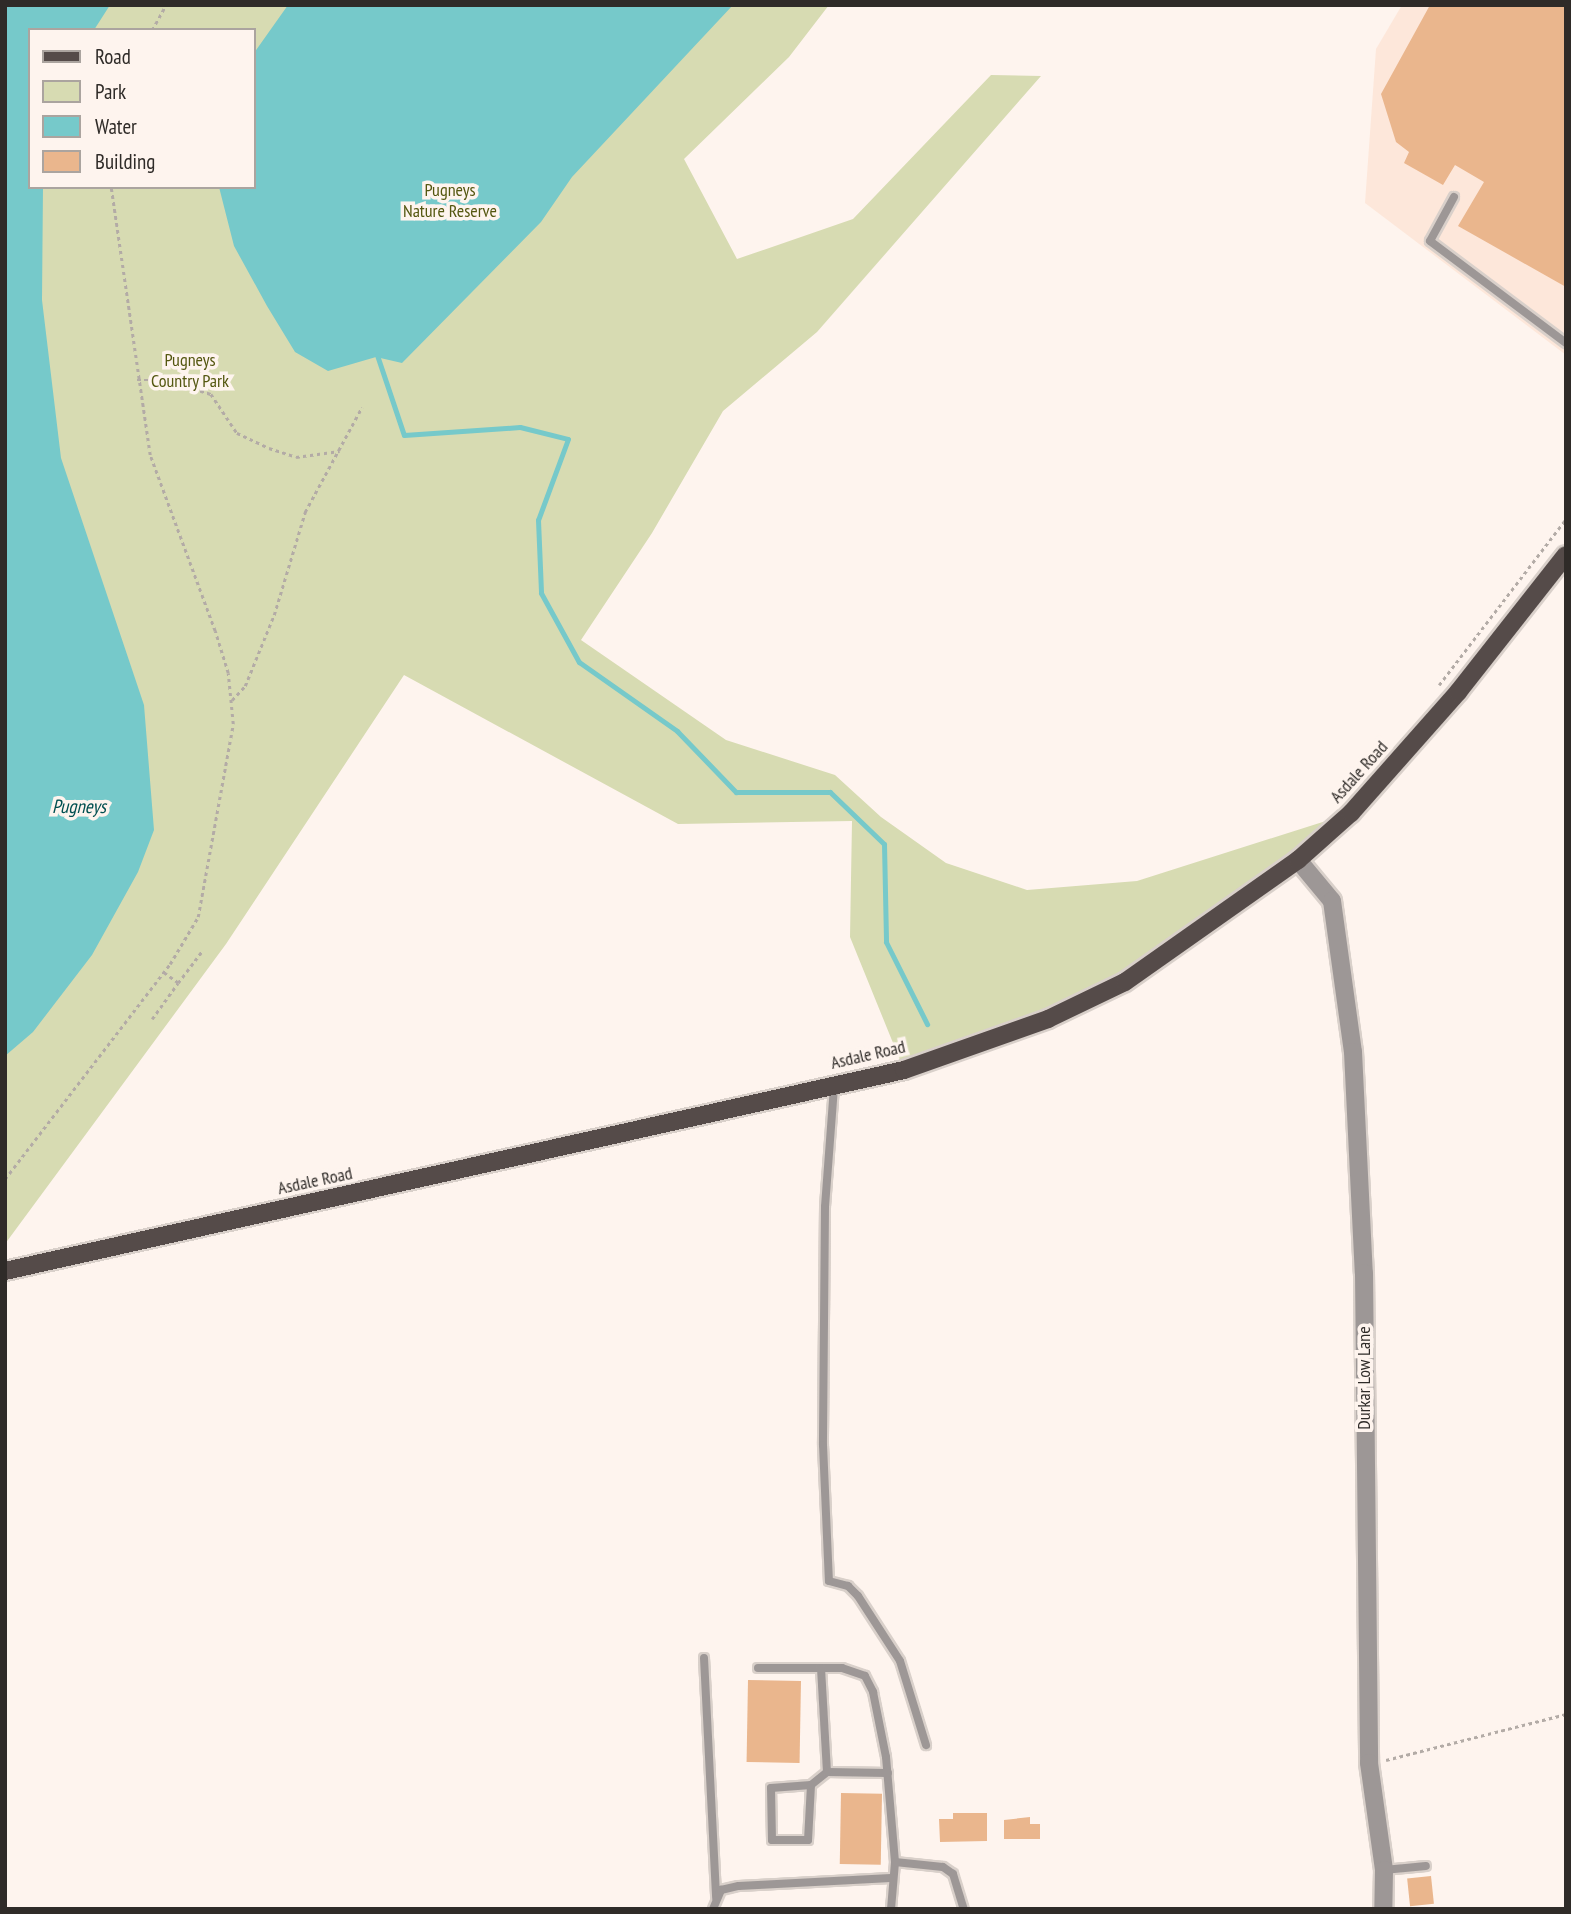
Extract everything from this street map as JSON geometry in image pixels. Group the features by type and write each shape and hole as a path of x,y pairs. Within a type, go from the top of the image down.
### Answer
{"main road":[{"name":"Asdale Road","path":"5,1270 904,1070 982,1045 1125,982 1298,860 1351,813 1458,692 1566,555"}],"street":[{"name":"Durkar Low Lane","path":"1298,860 1332,901 1353,1052 1364,1273 1368,1763 1384,1870 1384,1909"}],"lane":[{"path":"1454,197 1430,241 1566,343"},
{"path":"834,1085 825,1207 823,1432 829,1581 848,1587 858,1596 900,1661 926,1745"},
{"path":"704,1658 716,1898"},
{"path":"758,1668 854,1669 865,1676 873,1692 888,1773 895,1862 891,1878 891,1909"},
{"path":"821,1668 827,1772"},
{"path":"811,1785 808,1840 772,1840 771,1788 811,1785 827,1772 888,1773"},
{"path":"895,1862 943,1867 953,1874 964,1909"},
{"path":"1384,1870 1426,1866"},
{"path":"713,1909 721,1890 739,1886 891,1878"}],"path":[{"path":"153,28 166,5"},
{"path":"5,1179 163,972 198,917 226,773 232,700 215,631 150,456 111,189"},
{"path":"138,380 167,380 211,394 237,433 269,448 296,457 340,451"},
{"path":"232,700 246,686 274,615 305,512 362,407"},
{"path":"1432,695 1566,519"},
{"path":"152,1019 201,952"},
{"path":"163,972 178,983"},
{"path":"1368,1763 1566,1714"}],"shaded area":[{"path":"1402,5 1566,5 1566,355 1365,203 1376,49"}],"green space":[{"path":"5,5 829,5 789,57 684,159 737,259 853,219 991,75 1041,76 817,332 723,411 652,533 581,640 726,740 835,775 881,817 946,863 1027,890 1137,881 1351,813 1125,982 904,1070 850,937 852,821 678,824 404,675 226,944 5,1244"}],"water":[{"name":"Pugneys","path":"5,5 110,5 95,28 28,28 28,189 43,189 42,300 61,458 144,705 154,830 138,872 92,955 33,1032 5,1056"},
{"path":"288,5 733,5 572,177 541,222 402,363 376,357 328,371 295,352 267,306 234,246 220,189 256,189 256,50"}],"building":[{"path":"1430,5 1566,5 1566,287 1458,226 1484,182 1455,165 1443,185 1404,163 1409,152 1396,142 1381,94"},
{"path":"748,1680 801,1681 800,1763 747,1762"},
{"path":"841,1793 882,1794 881,1865 840,1864"},
{"path":"953,1813 987,1813 987,1841 940,1842 939,1819 953,1819"},
{"path":"1030,1817 1030,1824 1040,1824 1040,1839 1004,1839 1004,1820"},
{"path":"1431,1876 1434,1904 1410,1906 1407,1879"}],"waterway":[{"path":"377,355 404,435 520,427 568,439 538,520 541,593 579,662 677,731 736,792 830,792 884,844 886,942 927,1024"}],"park label":[{"name":"Pugneys Nature Reserve","path":"450,201"},
{"name":"Pugneys Country Park","path":"190,371"}]}
